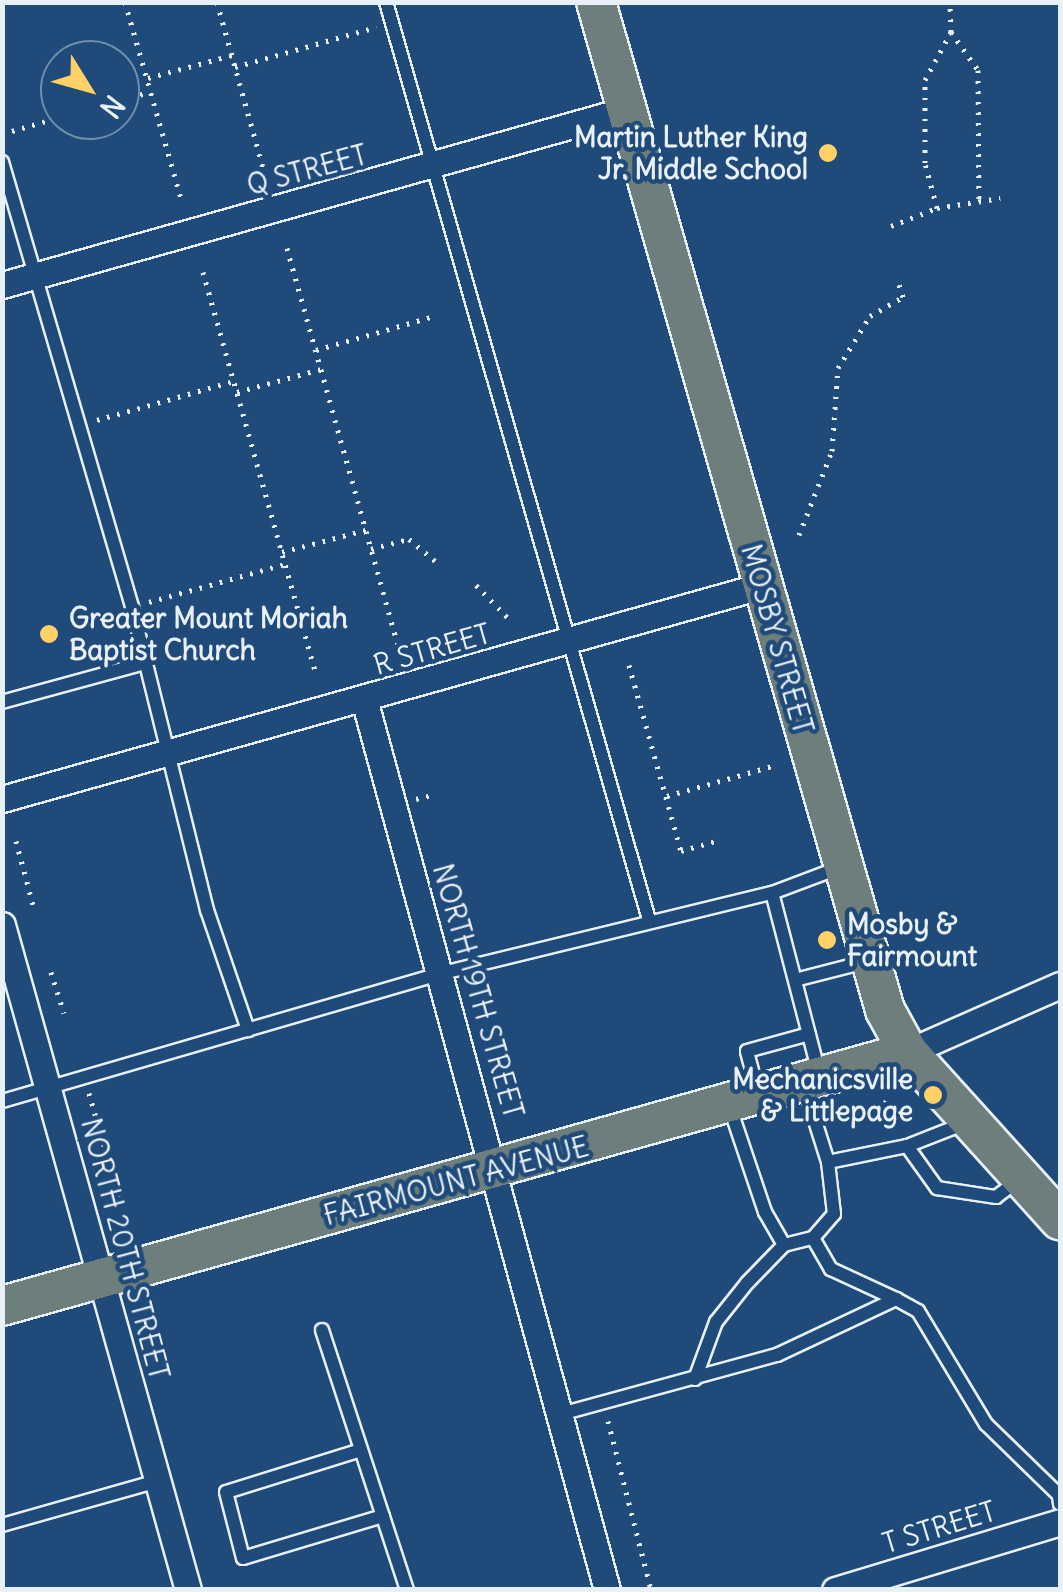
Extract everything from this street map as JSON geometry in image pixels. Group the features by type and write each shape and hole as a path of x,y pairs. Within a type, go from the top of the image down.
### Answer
{"main road":[{"name":"MOSBY STREET","path":"596,2 870,960 908,1052 1060,1220"},
{"name":"FAIRMOUNT AVENUE","path":"2,1306 812,1084 908,1052"}],"street":[{"name":"Q STREET","path":"2,285 432,168 626,110"},
{"name":"R STREET","path":"2,799 762,586"},
{"name":"NORTH 19TH STREET","path":"364,700 498,1171 607,1590"},
{"name":"NORTH 20TH STREET","path":"2,925 188,1590"},
{"path":"908,1052 1060,984"},
{"name":"T STREET","path":"835,1590 901,1581 1060,1522"}],"lane":[{"path":"386,2 566,642 649,920"},
{"path":"2,162 132,607 207,910 248,1030"},
{"path":"2,702 145,663"},
{"path":"2,1101 442,973 772,893 844,866"},
{"path":"694,1380 716,1322 784,1245 813,1238 834,1214 812,1084 809,1034 772,893"},
{"path":"795,980 870,960"},
{"path":"784,1245 744,1102 748,1051 809,1034"},
{"path":"828,1162 907,1146 970,1121"},
{"path":"907,1146 937,1188 996,1197 1022,1177"},
{"path":"813,1238 831,1269 918,1311 986,1424 1059,1495 1060,1504"},
{"path":"562,1414 777,1355 896,1298"},
{"path":"322,1330 407,1590"},
{"path":"361,1450 226,1492 243,1558 383,1516"},
{"path":"2,1525 158,1482"}],"path":[{"path":"125,2 181,199"},
{"path":"216,2 265,175"},
{"path":"937,208 925,163 925,80 951,32 950,2"},
{"path":"235,67 392,22"},
{"path":"951,32 978,70 979,201"},
{"path":"147,79 189,71 232,55"},
{"path":"140,95 150,92"},
{"path":"2,134 40,123"},
{"path":"892,226 937,208 1000,198"},
{"path":"287,248 399,650"},
{"path":"203,272 316,674"},
{"path":"799,535 832,451 838,368 870,316 904,297 898,282"},
{"path":"316,350 431,318"},
{"path":"237,392 321,369"},
{"path":"79,424 234,381"},
{"path":"282,552 366,530"},
{"path":"371,549 409,539 436,560"},
{"path":"132,607 285,564"},
{"path":"476,585 510,620"},
{"path":"629,665 681,851 715,841"},
{"path":"667,796 772,766"},
{"path":"16,841 33,905"},
{"path":"51,972 64,1013"},
{"path":"86,1086 130,1240"},
{"path":"836,1119 880,1112 886,1101"},
{"path":"606,1413 651,1590"}],"place":[{"name":"Martin Luther King Jr. Middle School","path":"828,153"},
{"name":"Greater Mount Moriah Baptist Church","path":"49,634"},
{"name":"Mosby & Fairmount","path":"827,940"},
{"name":"Mechanicsville & Littlepage","path":"933,1095"}]}
